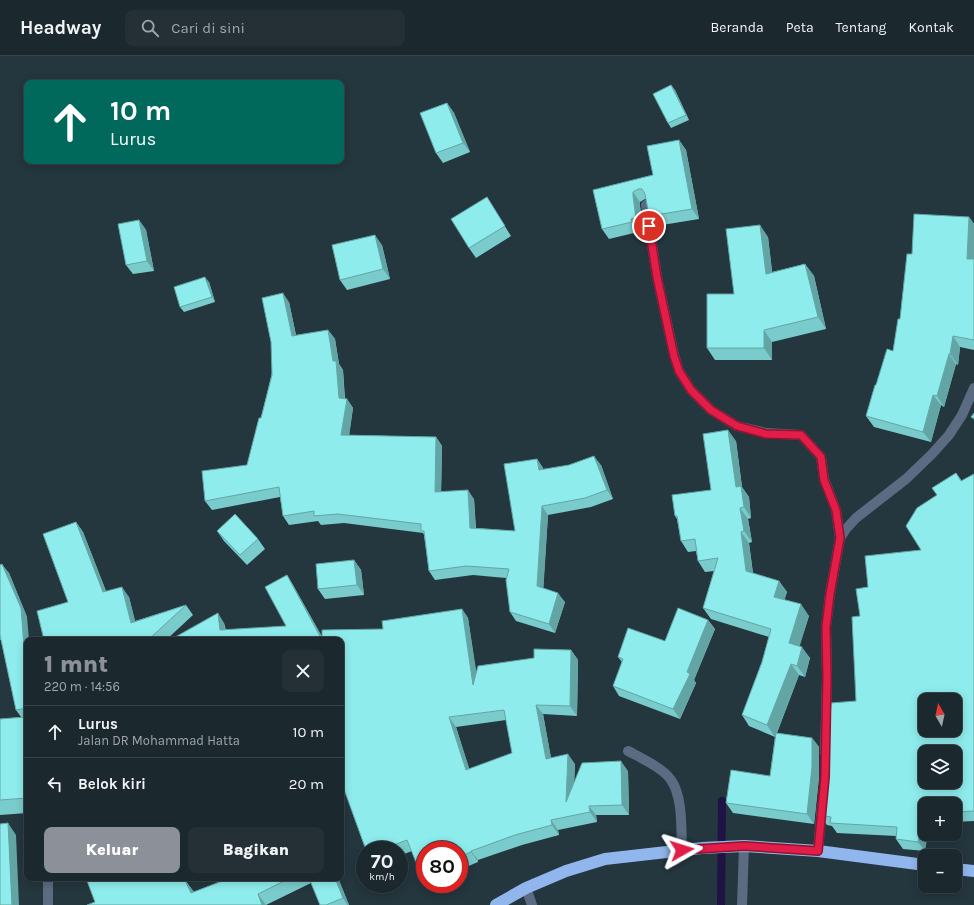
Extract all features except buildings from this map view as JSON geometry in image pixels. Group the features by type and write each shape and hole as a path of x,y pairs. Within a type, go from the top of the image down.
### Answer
{"highway":[{"path":"496,905 526,888 566,871 605,859 702,848 741,846 818,851 918,864"},
{"path":"962,870 974,871"}],"street":[{"path":"646,205 657,277 667,324 679,371 691,390 711,410 737,426 766,434 801,435 821,457 824,480 836,510 840,538 826,627 827,678 825,762"},
{"path":"840,538 856,518 906,479 949,435 962,415 974,388"},
{"path":"628,751 649,762 670,779 675,788 680,804 682,850"},
{"path":"818,851 823,792"},
{"path":"741,846 742,905"},
{"path":"48,881 48,905"},
{"path":"526,888 532,905"}],"waterway":[{"path":"721,905 722,801"}],"route":[{"path":"649,226 657,277 674,356 679,371 691,390 711,410 737,426 766,434 801,435 821,457 824,480 836,510 840,538 826,627 827,678 825,777 818,851 744,846 682,850"}]}
